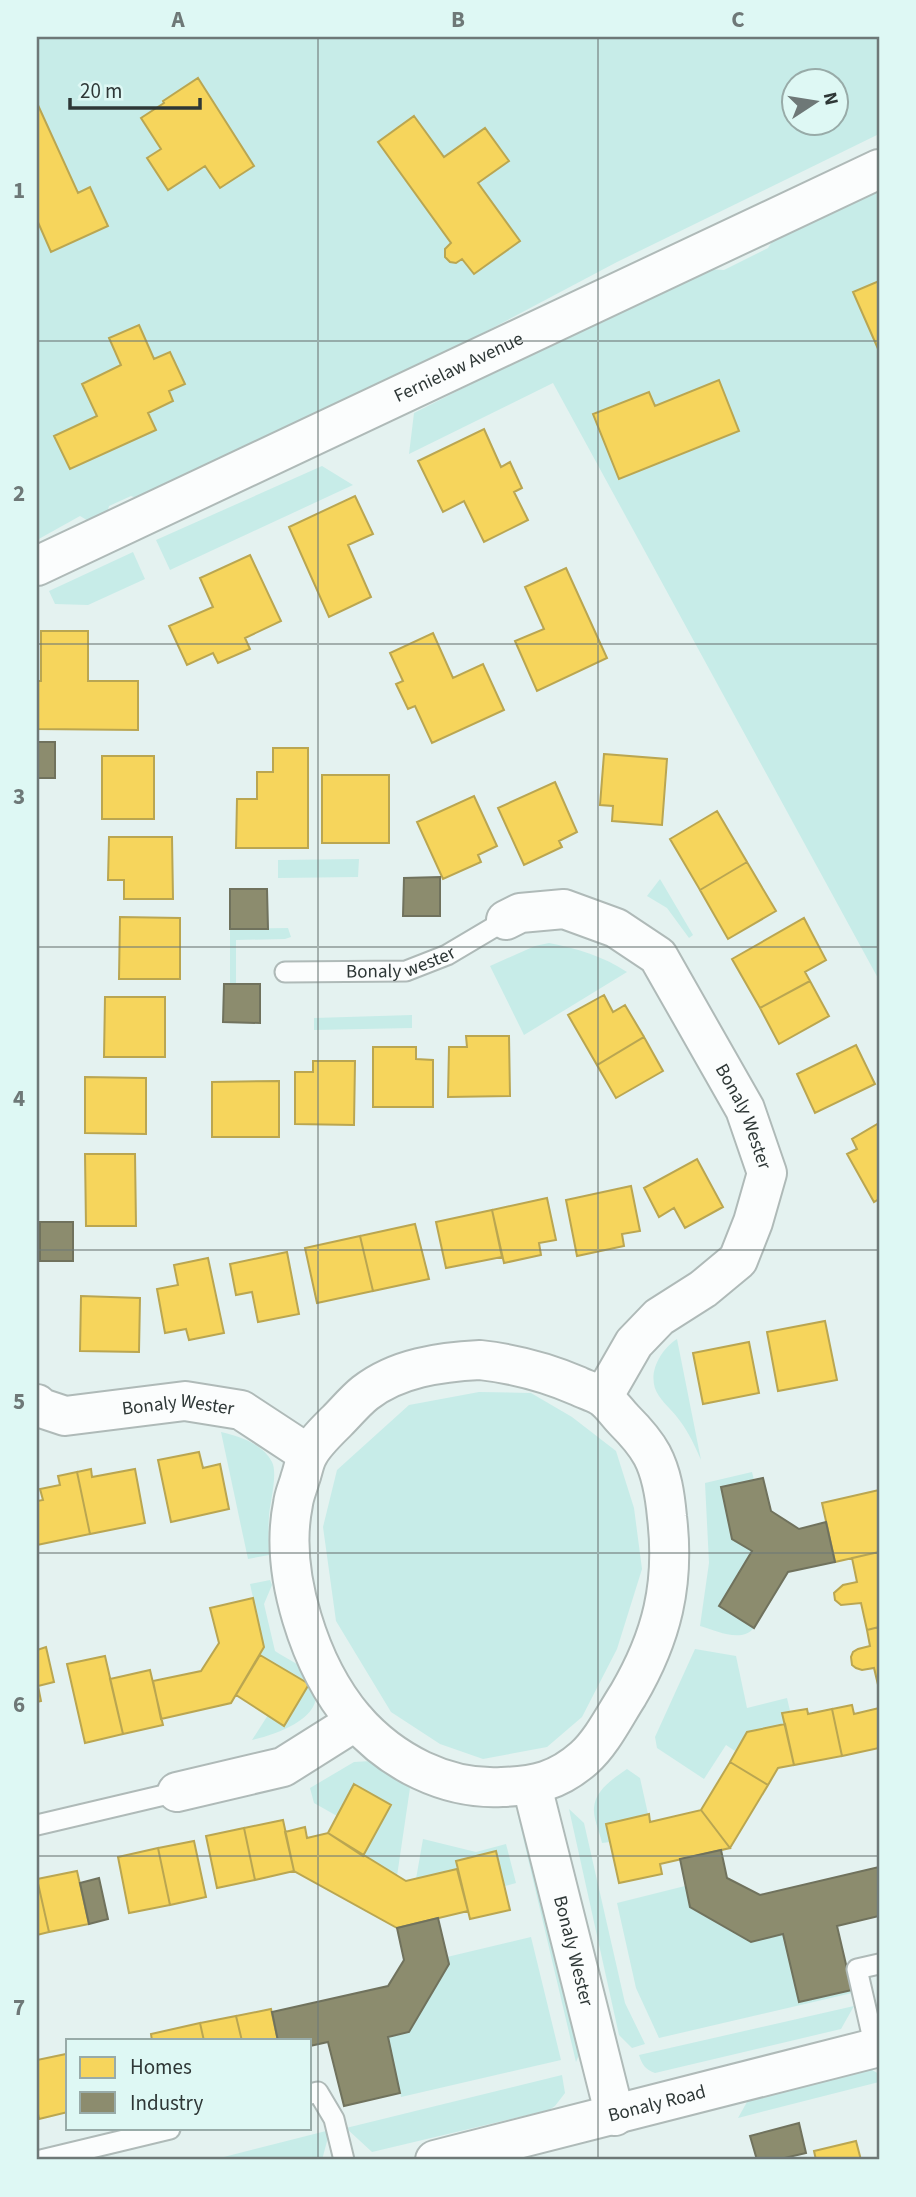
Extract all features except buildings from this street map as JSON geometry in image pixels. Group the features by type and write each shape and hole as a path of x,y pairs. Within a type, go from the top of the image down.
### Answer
{"street":[{"name":"Fernielaw Avenue","path":"37,566 879,169"},
{"name":"Bonaly Wester","path":"506,920 520,913 564,909 616,928 658,956 745,1110 768,1173 738,1260 703,1289 659,1317 634,1343 603,1397"},
{"path":"480,1360 517,1365 556,1376 603,1397 634,1430 651,1454 661,1476 670,1543 669,1582 661,1623 646,1663 603,1734 586,1756 559,1775 532,1786 463,1786 427,1774 392,1754 356,1721 322,1667 304,1623 293,1583 290,1542 293,1504 308,1454 365,1393 396,1374 445,1362 480,1360"},
{"name":"Bonaly Wester","path":"37,1404 41,1408 65,1416 185,1401 241,1410 308,1454"},
{"path":"177,1792 283,1767 356,1721"},
{"name":"Bonaly Wester","path":"532,1786 615,2116"},
{"name":"Bonaly Road","path":"435,2160 877,2047"}],"lane":[{"name":"Bonaly wester","path":"285,972 406,971 447,955 506,920"},
{"path":"37,1825 177,1792"},
{"path":"877,2047 857,1969 879,1964"},
{"path":"312,2094 318,2092 334,2119 344,2160"},
{"path":"41,2160 166,2130"}],"shaded area":[{"path":"37,37 879,37 879,134 617,262 451,350 139,499 131,496 109,506 107,514 90,522 80,516 37,540","holes":["502,151 509,161 441,213"]},
{"path":"879,184 879,980 553,383 409,454 414,413 705,269 724,270 768,248 778,232"},
{"path":"322,466 353,485 170,570 156,540"},
{"path":"133,552 145,579 88,605 55,604 49,591"},
{"path":"359,859 358,877 278,878 278,860"},
{"path":"660,879 693,935 689,938 667,908 647,896"},
{"path":"288,928 291,937 285,939 236,940 236,984 230,984 230,929"},
{"path":"549,943 590,954 627,972 524,1035 490,966 535,946"},
{"path":"412,1015 412,1028 314,1030 314,1018"},
{"path":"677,1339 701,1460 686,1430 655,1388 656,1364 665,1350"},
{"path":"479,1392 531,1393 572,1417 616,1451 634,1508 642,1569 617,1649 582,1717 547,1747 483,1759 440,1744 391,1712 336,1621 323,1527 337,1470 409,1405"},
{"path":"221,1432 257,1446 268,1456 274,1467 269,1516 269,1555 248,1559"},
{"path":"752,1472 754,1480 721,1487 732,1538 752,1551 754,1628 742,1635 736,1635 700,1626 709,1563 705,1483"},
{"path":"270,1580 272,1585 264,1604 275,1651 304,1669 315,1687 316,1699 303,1719 278,1732 252,1740 268,1715 284,1725 309,1684 260,1655 264,1647 250,1584"},
{"path":"695,1649 736,1656 747,1708 787,1698 790,1711 782,1713 785,1724 747,1732 735,1751 726,1745 704,1779 657,1748 655,1737"},
{"path":"371,1761 410,1788 397,1876 363,1856 391,1805 354,1784 337,1816 314,1803 310,1788 354,1762"},
{"path":"627,1769 640,1778 648,1814 606,1824 610,1842 602,1843 595,1816 595,1802 606,1785"},
{"path":"569,1809 584,1823 625,2003 645,2044 632,2048 619,2035"},
{"path":"517,1812 525,1818 584,2043 576,2062"},
{"path":"423,1839 476,1852 506,1844 516,1883 505,1886 496,1851 456,1861 457,1869 416,1879"},
{"path":"685,1886 690,1908 751,1942 783,1934 799,2002 851,1989 852,1993 659,2038 636,1988 617,1903"},
{"path":"531,1937 561,2060 401,2097 388,2037 409,2032 449,1964 447,1957"},
{"path":"854,2006 841,2029 655,2073 645,2067 639,2055"},
{"path":"865,2066 879,2074 879,2082 738,2118 752,2093"},
{"path":"562,2075 565,2093 549,2110 372,2152 346,2128"},
{"path":"330,2130 322,2160 212,2160"}]}
